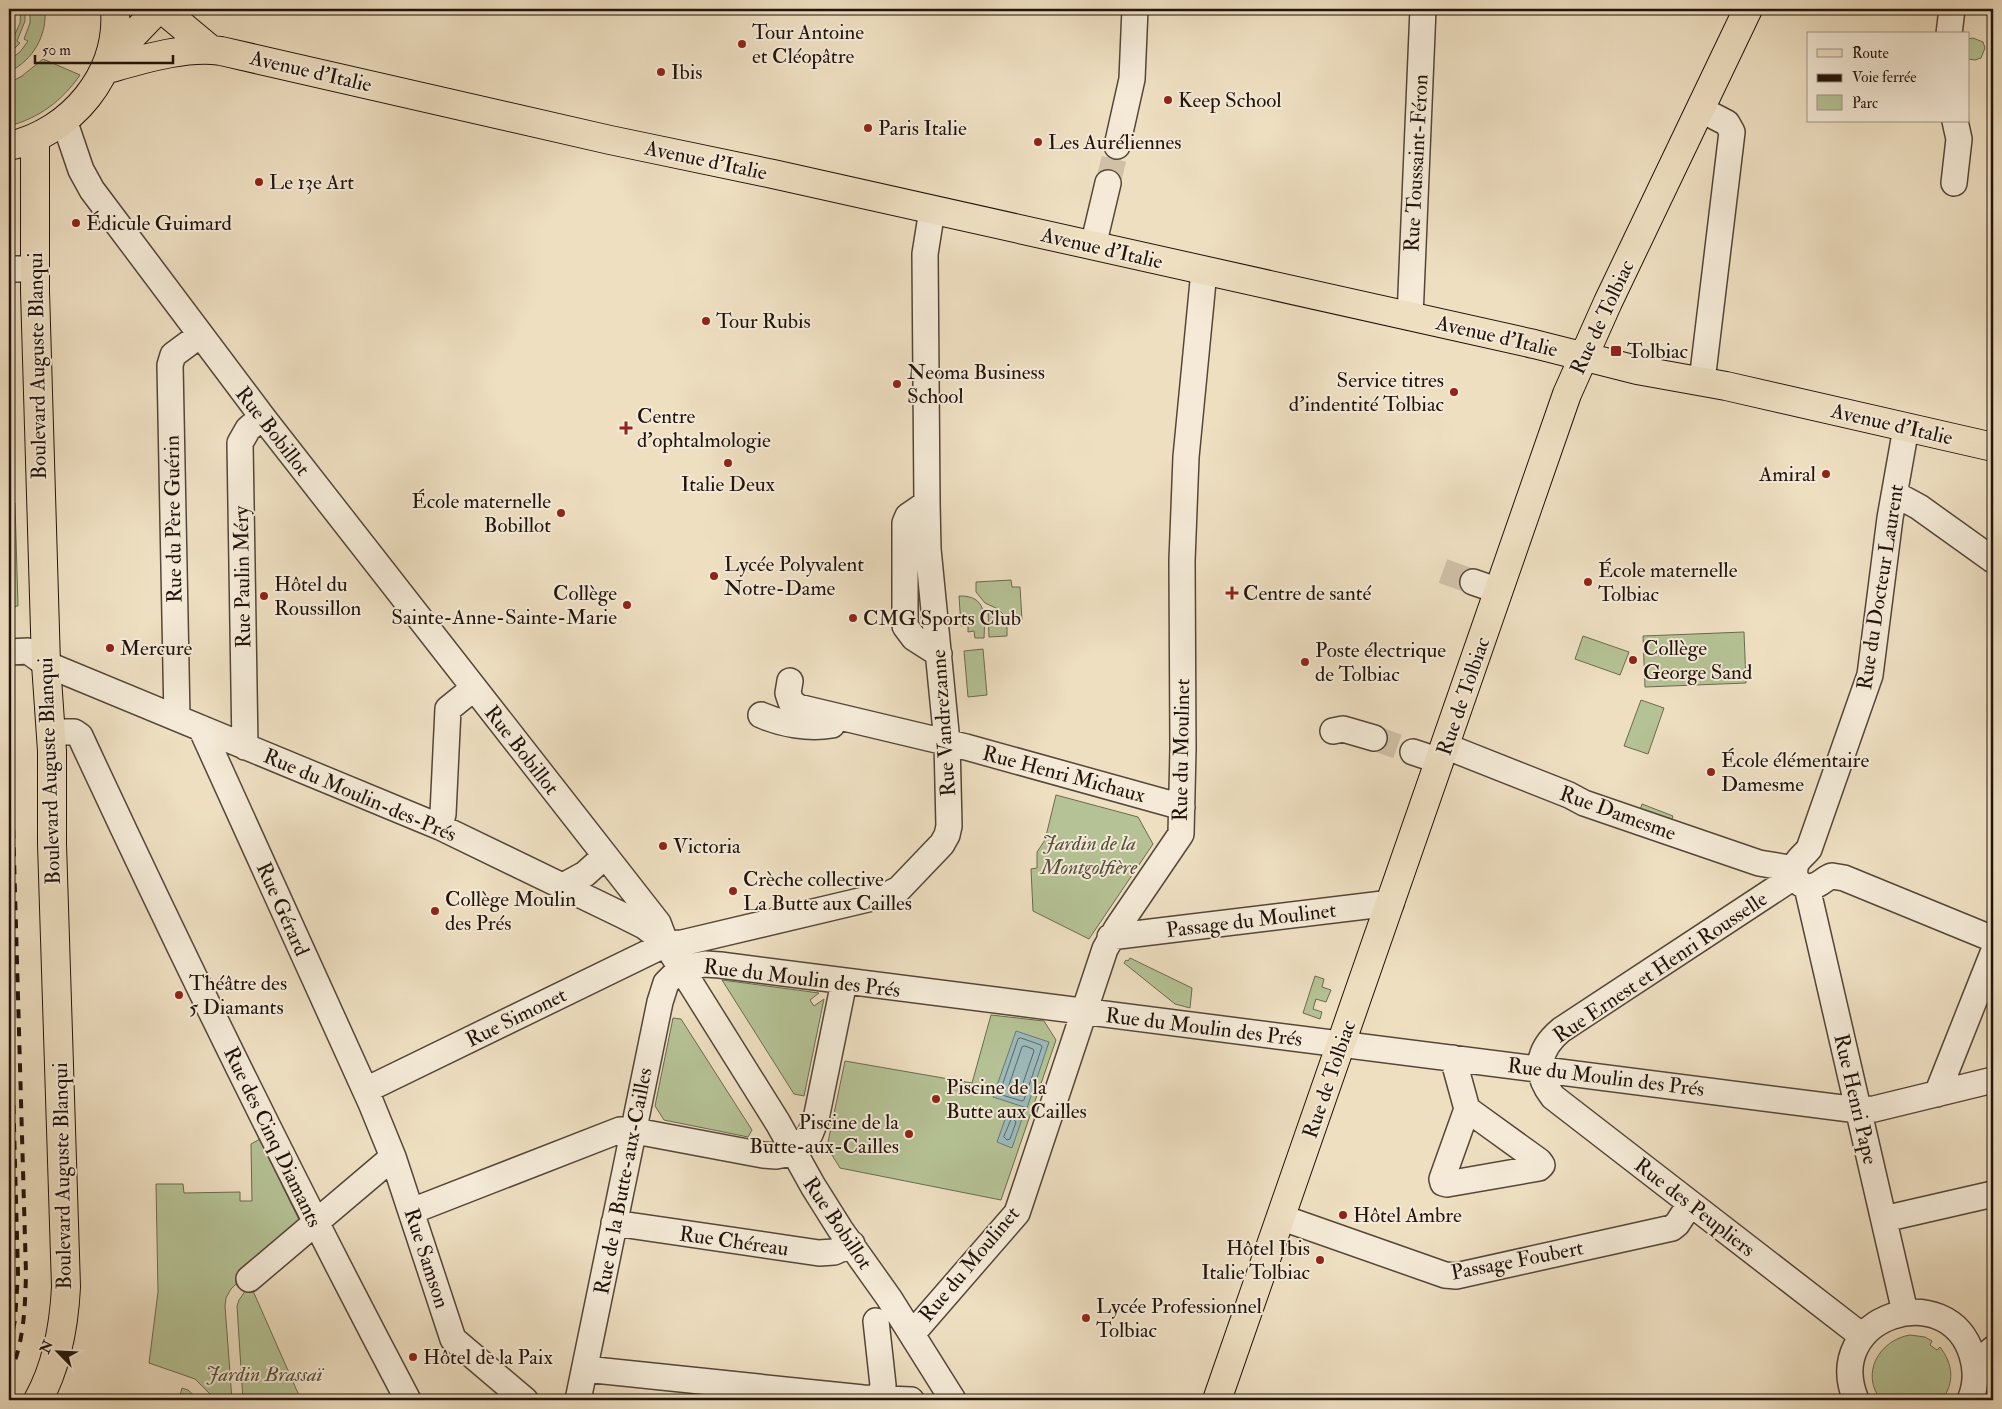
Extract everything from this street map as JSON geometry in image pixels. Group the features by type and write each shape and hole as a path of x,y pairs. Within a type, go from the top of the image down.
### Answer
{"main road":[{"path":"106,66 114,37 115,9"},
{"path":"9,146 35,138 64,120 90,94 106,66 158,9"},
{"name":"Avenue d'Italie","path":"162,9 210,49"},
{"name":"Rue de Tolbiac","path":"1216,1400 1568,394 1583,356 1748,9"},
{"name":"Avenue d'Italie","path":"106,66 161,55 210,49 354,80 610,140 1204,270 1637,370 1702,381 1993,447"},
{"name":"Boulevard Auguste Blanqui","path":"35,138 22,269 51,732 52,844 66,1287 64,1318 58,1349 38,1400"}],"street":[{"path":"1117,146 1132,79 1135,9"},
{"name":"Rue Toussaint-Féron","path":"1410,317 1423,9"},
{"path":"1949,32 1952,9"},
{"path":"1700,109 1726,123 1732,132 1702,381"},
{"name":"Rue Bobillot","path":"64,120 87,183 262,417 658,922 666,944 778,1123 785,1154 852,1244 953,1400"},
{"path":"1954,184 1959,139 1955,122"},
{"path":"1093,246 1108,183"},
{"name":"Rue Vandrezanne","path":"666,944 682,943 889,894 899,889 942,844 948,835 947,752 928,549 926,254 932,210"},
{"name":"Rue du Moulinet","path":"912,1334 1017,1213 1104,949 1110,937 1181,834 1190,693 1182,561 1186,467 1204,270"},
{"name":"Rue du Père Guérin","path":"177,718 170,365 173,355 200,335"},
{"name":"Rue Paulin Méry","path":"245,747 240,443 248,429 262,417"},
{"name":"Rue du Docteur Laurent","path":"1800,872 1870,675 1906,428"},
{"path":"1895,494 1919,507 1993,560"},
{"path":"1473,582 1499,591"},
{"name":"Rue du Moulin-des-Prés","path":"9,652 28,651 46,664 440,827 644,926 666,944"},
{"name":"Rue Henri Michaux","path":"790,681 788,693 791,702 798,706 859,721 947,752 1182,807"},
{"path":"440,827 443,814 448,708 474,688"},
{"path":"761,715 778,722 821,727 859,721"},
{"name":"Rue Gérard","path":"202,728 366,1090"},
{"path":"1333,731 1343,728 1374,738"},
{"name":"Rue des Cinq Diamants","path":"51,732 74,732 80,736 314,1222 408,1400"},
{"name":"Rue Damesme","path":"1413,752 1443,754 1759,863 1800,872"},
{"path":"563,886 585,874 605,856"},
{"path":"1800,872 1814,886 1827,877 1835,876 1993,939"},
{"name":"Rue Ernest et Henri Rousselle","path":"1540,1069 1543,1052 1547,1044 1561,1030 1800,872"},
{"name":"Rue Henri Pape","path":"1800,872 1905,1312"},
{"name":"Passage du Moulinet","path":"1110,937 1391,903"},
{"name":"Rue Simonet","path":"366,1090 666,944"},
{"path":"1937,1094 1993,953"},
{"name":"Rue du Moulin des Prés","path":"681,968 705,964 1858,1110 1874,1109 1993,1080"},
{"name":"Rue de la Butte-aux-Cailles","path":"578,1400 632,1131 666,983 681,968"},
{"path":"412,1211 620,1130 763,1155 785,1154 810,1134 816,1119 844,982"},
{"path":"1453,1058 1467,1110 1442,1179 1443,1183 1539,1168 1548,1170 1539,1161 1467,1110"},
{"name":"Rue des Peupliers","path":"1540,1069 1545,1085 1553,1097 1862,1336"},
{"name":"Rue Samson","path":"366,1090 412,1211 453,1339 525,1400"},
{"path":"249,1279 393,1157"},
{"path":"1884,1219 1993,1194"},
{"name":"Passage Foubert","path":"1280,1217 1445,1276 1456,1276 1672,1228 1678,1224 1690,1204"},
{"name":"Rue Chéreau","path":"614,1223 819,1253 834,1252 852,1244"},
{"path":"1856,1400 1852,1392 1850,1373 1856,1347 1862,1336 1878,1322 1905,1312 1932,1315 1944,1320 1955,1328 1970,1348 1984,1356 1970,1400"},
{"path":"876,1321 883,1385 879,1400"},
{"path":"585,1369 879,1400 910,1400"}],"green space":[{"path":"21,9 25,9 25,21 17,41 20,43 9,54 9,47 14,43 12,41 20,23"},
{"path":"30,9 45,9 44,29 41,38 25,61 9,72 9,60 20,52 28,41 24,39 30,23"},
{"path":"1970,39 1983,42 1985,48 1981,58 1970,59"},
{"path":"43,59 80,75 66,93 49,107 20,123 9,126 9,83 22,76"},
{"path":"9,314 11,314 14,413 9,414"},
{"path":"9,503 15,503 18,606 9,614"},
{"path":"1011,580 1012,587 1020,587 1022,620 1009,620 998,609 985,603 976,592 976,582"},
{"path":"959,596 975,599 979,603 984,615 984,638 975,638 974,631 968,632 968,626 961,626"},
{"path":"988,610 1007,625 1007,636 989,637"},
{"path":"1744,632 1746,683 1645,687 1643,636"},
{"path":"1583,636 1629,652 1620,675 1575,659"},
{"path":"983,649 987,695 968,697 964,651"},
{"path":"1641,700 1664,708 1648,754 1624,746"},
{"name":"Jardin de la Montgolfière","path":"1056,795 1138,817 1153,844 1089,939 1033,911 1031,869 1037,868 1037,852 1045,840"},
{"path":"1642,804 1673,816 1670,824 1639,813"},
{"path":"1130,958 1192,988 1190,1008 1175,1004 1124,963"},
{"path":"1315,976 1324,979 1322,987 1331,990 1326,1002 1316,999 1313,1009 1322,1012 1320,1019 1303,1013"},
{"path":"722,980 819,993 810,1000 814,1006 824,999 804,1096 794,1094"},
{"name":"Piscine de la Butte aux Cailles","path":"991,1015 1044,1021 1056,1040 1001,1200 840,1168 827,1147 845,1061 972,1083"},
{"path":"673,1018 681,1019 752,1130 748,1137 664,1120 655,1106"},
{"path":"260,1139 300,1222 231,1289 226,1298 232,1400 216,1400 195,1379 149,1363 158,1292 156,1184 183,1184 184,1193 240,1192 240,1201 252,1201 251,1144"},
{"name":"Jardin Brassaï","path":"250,1284 301,1400 243,1400 237,1306"},
{"path":"1910,1335 1925,1337 1932,1341 1930,1345 1937,1350 1940,1347 1948,1360 1951,1380 1942,1400 1881,1400 1875,1390 1872,1380 1876,1360 1889,1344 1899,1338"},
{"name":"Jardin Brassaï","path":"182,1388 188,1390 199,1400 179,1400"}],"water":[{"path":"1016,1031 1049,1042 1027,1108 993,1097"},
{"path":"1008,1111 1023,1116 1012,1148 997,1142"}],"tunnel":[{"path":"1108,183 1117,146"},
{"path":"1443,571 1473,582"},
{"path":"1374,738 1413,752"}],"railway":[{"path":"9,1376 21,1338 26,1274 11,754"},
{"path":"9,943 18,1274 15,1320 9,1349"}],"place":[{"name":"Tour Antoine et Cléopâtre","path":"742,44"},
{"name":"Ibis","path":"661,72"},
{"name":"Keep School","path":"1168,100"},
{"name":"Paris Italie","path":"868,128"},
{"name":"Les Auréliennes","path":"1038,142"},
{"name":"Le 13e Art","path":"259,182"},
{"name":"Édicule Guimard","path":"76,223"},
{"name":"Tour Rubis","path":"706,321"},
{"name":"Tolbiac","path":"1616,351"},
{"name":"Neoma Business School","path":"897,384"},
{"name":"Service titres d'indentité Tolbiac","path":"1454,392"},
{"name":"Centre d'ophtalmologie","path":"626,428"},
{"name":"Italie Deux","path":"728,463"},
{"name":"Amiral","path":"1826,474"},
{"name":"École maternelle Bobillot","path":"561,513"},
{"name":"Lycée Polyvalent Notre-Dame","path":"714,576"},
{"name":"École maternelle Tolbiac","path":"1588,582"},
{"name":"Centre de santé","path":"1232,593"},
{"name":"Hôtel du Roussillon","path":"264,596"},
{"name":"Collège Sainte-Anne-Sainte-Marie","path":"627,605"},
{"name":"CMG Sports Club","path":"853,618"},
{"name":"Mercure","path":"110,648"},
{"name":"Collège George Sand","path":"1633,660"},
{"name":"Poste électrique de Tolbiac","path":"1305,662"},
{"name":"École élémentaire Damesme","path":"1711,772"},
{"name":"Victoria","path":"663,846"},
{"name":"Crèche collective La Butte aux Cailles","path":"733,891"},
{"name":"Collège Moulin des Prés","path":"435,911"},
{"name":"Théâtre des 5 Diamants","path":"179,995"},
{"name":"Piscine de la Butte aux Cailles","path":"936,1099"},
{"name":"Piscine de la Butte-aux-Cailles","path":"909,1134"},
{"name":"Hôtel Ambre","path":"1343,1215"},
{"name":"Hôtel Ibis Italie Tolbiac","path":"1320,1260"},
{"name":"Lycée Professionnel Tolbiac","path":"1086,1318"},
{"name":"Hôtel de la Paix","path":"413,1357"}]}
